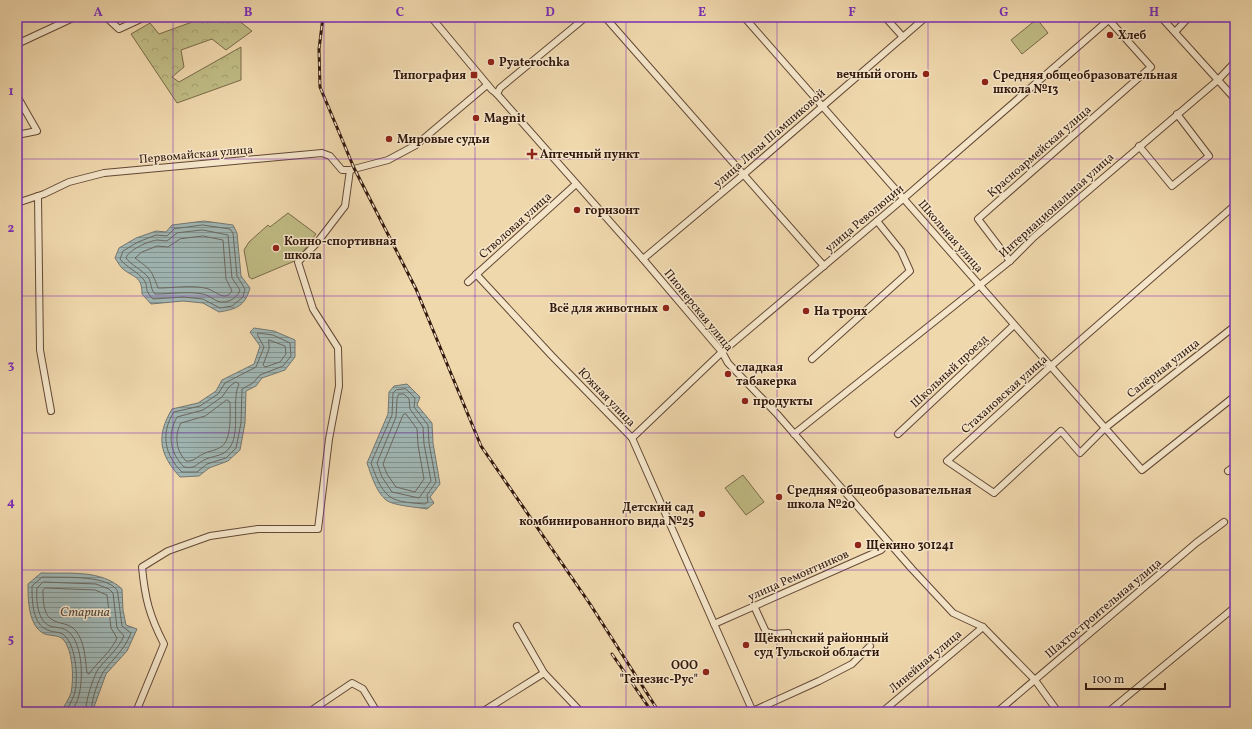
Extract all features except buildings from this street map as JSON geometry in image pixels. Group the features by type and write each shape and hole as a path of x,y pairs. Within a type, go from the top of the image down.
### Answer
{"street":[{"path":"17,44 75,17"},
{"path":"106,17 119,29 145,17"},
{"name":"Пионерская улица","path":"431,17 488,85 643,259 722,352 728,363 794,434 888,542 953,613 983,627"},
{"path":"497,94 500,88 586,17"},
{"path":"605,17 824,266"},
{"name":"Школьная улица","path":"744,17 1142,470 1235,396"},
{"path":"885,17 903,37"},
{"name":"улица Лизы Шамшиковой","path":"643,259 744,175 926,17"},
{"path":"1161,17 1235,99"},
{"path":"1175,32 1189,17"},
{"name":"Красноармейская улица","path":"1010,261 978,219 1152,67 1117,29 1111,18"},
{"name":"улица Революции","path":"632,438 722,352 903,199 1111,18"},
{"name":"Интернациональная улица","path":"794,434 1010,261 1034,237 1218,80 1235,62"},
{"path":"136,712 164,644 152,622 146,602 142,567 168,551 210,536 258,529 318,529 329,439 339,386 338,348 313,309 298,262 316,244 344,206 352,169 388,160 416,145 488,85"},
{"path":"17,96 36,131 17,135"},
{"path":"1139,146 1172,186 1209,156 1177,114"},
{"name":"Первомайская улица","path":"17,203 38,196 69,182 104,173 322,153 330,156 342,170 352,169"},
{"name":"Стволовая улица","path":"468,282 576,184"},
{"path":"38,196 40,350 51,412"},
{"name":"Стахановская улица","path":"1105,428 1080,453 1061,431 994,493 947,461 1051,366 1235,205"},
{"path":"812,359 910,271 901,251 877,221"},
{"name":"Южная улица","path":"476,274 552,356 632,438 753,712"},
{"name":"Школьный проезд","path":"898,434 1014,325"},
{"name":"Сапёрная улица","path":"1105,428 1235,326"},
{"path":"1228,471 1235,466"},
{"name":"Шахтостроительная улица","path":"997,712 1196,543 1224,522"},
{"name":"улица Ремонтников","path":"714,624 881,550 888,542"},
{"path":"754,606 766,632 774,634 788,633"},
{"path":"1108,712 1235,607"},
{"path":"517,626 544,673 581,712"},
{"path":"983,627 1035,680 1058,712"},
{"name":"Линейная улица","path":"882,712 983,627"},
{"path":"753,712 852,664 870,646"},
{"path":"482,712 544,673"},
{"path":"309,712 352,683 363,689 377,712"}],"green space":[{"path":"206,17 234,17 252,31 226,50 212,39 181,50 184,67 172,77 179,82 241,47 241,80 177,103 131,34 150,23 159,34"},
{"path":"1037,19 1048,33 1022,54 1011,40"},
{"name":"Конно-спортивная школа","path":"288,213 316,234 297,260 252,279 249,277 244,250 249,242 268,225 270,227"},
{"path":"743,475 764,502 746,515 725,488"}],"water":[{"path":"204,221 233,225 237,233 241,276 250,288 246,299 239,306 231,310 219,312 203,303 183,301 151,304 142,294 141,284 137,278 122,268 115,258 119,248 136,238 156,231 166,232 172,225"},
{"path":"254,328 274,331 295,340 295,357 285,370 262,378 256,386 246,391 245,423 240,450 228,461 209,468 199,476 180,477 168,460 162,444 162,436 167,419 172,409 198,403 216,391 222,380 254,364 260,346 250,332"},
{"path":"407,384 420,397 417,405 432,423 433,443 440,484 430,497 434,503 427,509 400,505 390,502 382,497 367,463 388,414 389,392 394,386"},
{"name":"Cтарина","path":"41,573 73,573 94,575 114,583 122,589 123,610 126,625 137,629 127,651 106,674 94,707 96,712 61,712 71,693 71,657 63,639 57,636 45,634 39,630 32,619 28,597 28,584"}],"railway":[{"path":"323,17 319,49 320,87 354,168 416,289 481,446 590,604 659,712"},
{"path":"612,654 652,712"}],"place":[{"name":"Хлеб","path":"1110,35"},
{"name":"Pyaterochka","path":"491,62"},
{"name":"вечный огонь","path":"926,74"},
{"name":"Типография","path":"474,75"},
{"name":"Средняя общеобразовательная школа №13","path":"985,82"},
{"name":"Magnit","path":"476,118"},
{"name":"Мировые судьи","path":"389,139"},
{"name":"Аптечный пункт","path":"532,154"},
{"name":"горизонт","path":"577,210"},
{"name":"Конно-спортивная школа","path":"276,248"},
{"name":"Всё для животных","path":"666,308"},
{"name":"На троих","path":"806,311"},
{"name":"сладкая табакерка","path":"728,374"},
{"name":"продукты","path":"745,401"},
{"name":"Средняя общеобразовательная школа №20","path":"779,497"},
{"name":"Детский сад комбинированного вида №25","path":"702,514"},
{"name":"Щекино 301241","path":"858,545"},
{"name":"Щёкинский районный суд Тульской области","path":"746,645"},
{"name":"ООО \"Генезис-Рус\"","path":"706,672"}]}
